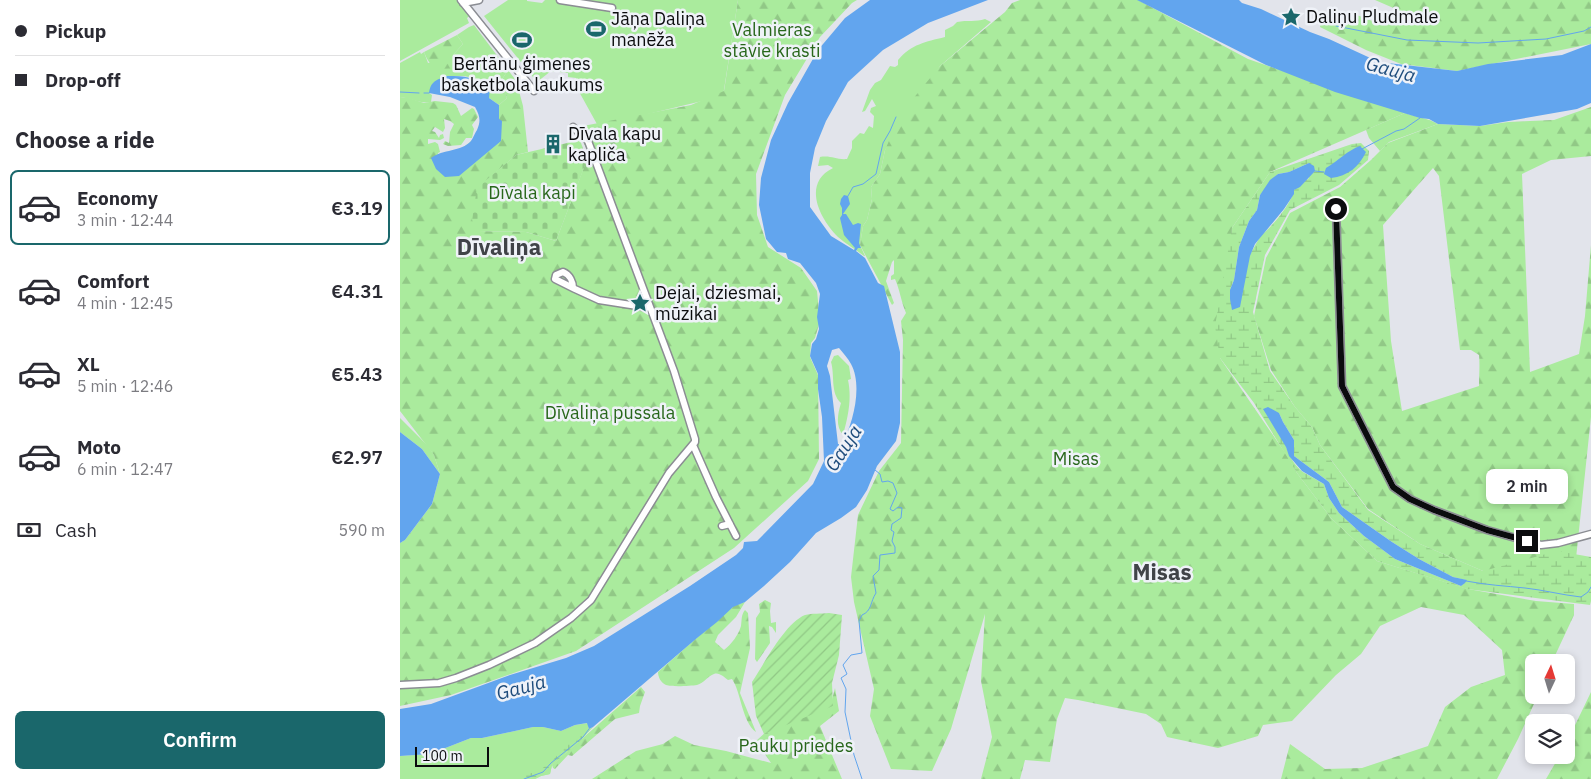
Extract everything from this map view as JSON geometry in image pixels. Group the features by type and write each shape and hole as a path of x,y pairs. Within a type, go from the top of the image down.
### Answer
{"street":[{"path":"480,0 463,2 534,91"},
{"path":"470,12 480,0"},
{"path":"560,0 612,8"},
{"path":"400,685 439,683 456,678 489,665 535,642 571,618 591,600 669,473 693,445 695,439 679,386 588,141 573,128"},
{"path":"1336,209 1342,386 1393,487 1410,499 1434,510 1487,530 1541,545 1558,543 1591,534"},
{"path":"573,288 599,300 650,308"},
{"path":"632,305 647,300"},
{"path":"693,445 736,536"},
{"path":"722,526 730,524"}],"green space":[{"path":"400,0 458,0 471,15 467,18 469,23 400,61"},
{"path":"508,0 527,0 542,3 545,0 738,0 723,96 598,126 575,87 576,78 568,77 568,73 551,71 537,82 484,16"},
{"name":"Dīvaliņa pussala","path":"738,0 857,0 820,37 785,95 756,174 757,215 768,247 801,268 817,291 820,321 815,338 811,343 810,357 818,375 819,459 808,481 734,548 576,651 451,695 400,706 400,543 405,540 432,504 440,474 434,455 400,411 400,97 424,103 435,101 453,103 456,105 461,116 472,108 478,117 472,125 474,129 472,138 466,138 461,145 448,146 443,144 445,141 449,143 450,132 454,124 450,121 444,119 445,128 443,132 435,127 432,131 439,138 443,134 444,138 440,140 428,139 428,144 435,142 438,144 440,152 438,153 436,169 499,119 499,105 507,98 501,81 508,70 518,83 523,106 528,152 516,155 478,188 479,231 526,232 556,241 589,154 578,127 691,105 724,91"},
{"name":"Misas","path":"1020,0 1138,0 1248,59 1405,113 1270,172 1232,228 1220,358 1297,473 1331,518 1377,561 1468,589 1536,601 1574,604 1574,615 1556,654 1525,654 1525,704 1534,704 1529,714 1525,714 1525,724 1497,779 1281,779 1290,744 1325,769 1362,768 1428,746 1445,707 1471,687 1505,675 1502,650 1464,615 1421,607 1380,626 1361,654 1336,675 1292,721 1263,725 1258,736 1218,748 1167,737 1161,724 1146,714 1065,698 1057,719 1050,762 1025,760 1020,779 981,779 992,737 981,681 985,614 951,729 932,771 891,769 870,716 874,689 854,602 851,577 858,515 879,471 901,443 903,340 901,321 906,313 895,279 891,280 891,276 894,274 894,260 886,281 894,303 892,305 860,245 863,226 867,220 872,199 871,187 880,174 885,150 896,125 912,100 940,66 1005,12 1012,3"},
{"path":"1375,0 1591,0 1591,44 1457,71 1401,64 1366,50 1320,27 1323,14 1333,11 1343,11 1384,24 1402,21 1404,16 1398,10"},
{"path":"985,19 991,22 940,66 885,150 880,174 871,187 872,199 867,220 863,226 860,245 864,256 838,237 820,211 816,191 818,182 824,174 833,168 828,165 818,166 820,157 847,159 852,148 852,141 860,133 864,134 869,126 873,128 874,116 870,112 871,108 876,106 872,99 865,111 862,112 870,90 875,83 881,80 890,66 895,67 898,65 898,60 908,50 919,44 945,37 945,30 957,22"},
{"path":"474,25 508,70 501,81 507,98 499,105 489,98 478,79 464,76 447,76 429,93 432,95 431,102 400,97 400,63 420,52 421,54 424,52 428,63 455,58 453,55 463,44 457,35"},
{"path":"457,35 463,44 453,55 455,58 473,58 469,71 454,68 442,69 432,65 424,52"},
{"path":"1591,107 1591,156 1551,160 1522,174 1530,372 1579,354 1585,316 1591,245 1591,417 1574,577 1483,571 1420,544 1368,509 1320,445 1312,427 1295,407 1271,370 1254,316 1266,258 1290,213 1340,187 1388,143 1438,124 1480,126 1508,122 1554,120","holes":["1433,168 1439,176 1460,350 1471,350 1479,355 1479,386 1402,411 1391,341 1383,225"]},
{"path":"1405,113 1438,124 1389,142 1380,151 1369,138 1366,130"},
{"name":"Dīvala kapi","path":"580,140 587,160 556,241 526,232 479,231 472,220 477,188 516,155"},
{"path":"1361,143 1369,151 1368,160 1339,185 1290,210 1265,255 1253,312 1270,371 1295,407 1312,427 1320,445 1368,510 1420,544 1483,571 1557,551 1591,557 1590,605 1467,589 1377,561 1331,518 1297,473 1254,403 1220,358 1215,326 1232,228 1270,172 1352,144","holes":["1309,163 1309,178 1294,190 1290,201 1281,214 1261,235 1230,290 1234,280 1239,247 1249,221 1257,210 1260,195 1278,174 1289,172","1279,413 1294,440 1294,456 1329,482 1342,507 1419,559 1453,577 1466,580 1461,586 1395,559 1364,536 1339,513 1329,498 1324,484 1303,472 1292,460 1286,445"]},
{"path":"838,355 849,366 851,379 848,380 849,408 843,435 838,424 841,403 835,394 831,362 834,356"},
{"path":"400,418 428,446 434,455 440,474 422,449 400,432"},
{"path":"765,600 771,603 771,623 776,622 776,633 769,626 770,643 757,662 755,659 756,618 760,612 759,604"},
{"path":"745,602 736,617 718,635 715,642 724,650 727,648 741,626 745,610 748,613 750,648 740,693 756,732 748,721 732,679 728,680 716,674 697,685 672,686 663,683 658,674 733,606"},
{"path":"829,613 842,615 839,655 832,683 833,706 764,734 756,716 752,682 783,635 797,619 808,614"},
{"path":"641,687 645,692 639,713 615,719 572,756 568,755 555,769 553,768 552,765"},
{"name":"Pauku priedes","path":"835,688 839,711 820,726 842,779 592,779 636,751 663,744 675,736 694,745 771,763 756,741 798,703 831,704"},
{"path":"1591,692 1591,779 1546,779 1555,764 1575,764 1575,725"},
{"path":"588,723 589,729 593,727 552,765 550,774 535,779 400,779 400,756 430,754 471,738 482,738 533,727 561,731 575,725"},
{"path":"593,727 552,765 550,774 535,779 515,779 540,770 551,762 568,744"}],"water":[{"name":"Gauja","path":"870,0 988,0 928,23 883,50 848,82 826,121 815,148 810,173 810,207 831,236 854,250 855,248 844,235 840,218 842,215 841,199 844,195 848,196 850,204 843,214 846,214 853,225 861,224 859,243 861,248 858,248 856,251 865,258 878,283 884,286 900,352 900,423 896,441 877,466 867,490 856,507 816,533 790,562 764,586 745,602 733,607 593,727 589,729 587,723 575,725 561,731 533,727 482,738 471,738 430,754 400,756 400,709 431,704 510,675 566,658 594,646 736,555 743,548 744,542 757,541 813,484 824,461 818,374 810,356 812,344 816,339 819,329 817,317 820,294 816,283 800,263 788,259 786,253 777,252 766,239 759,205 761,178 771,140 788,103 818,50 845,18","holes":["839,348 850,362 855,373 856,383 853,416 842,444 838,444 830,376 827,366 832,350"]},
{"name":"Gauja","path":"1137,0 1239,0 1242,3 1261,9 1379,62 1457,71 1488,64 1562,55 1591,44 1591,103 1577,109 1480,126 1438,124 1429,119 1420,118 1335,92 1266,65"},
{"path":"447,76 469,78 490,87 489,98 499,105 499,119 502,121 501,141 459,176 445,177 436,169 431,158 467,145 477,130 479,121 475,107 450,97 429,93 435,81"},
{"path":"1360,146 1366,152 1352,170 1331,178 1324,174 1326,168 1351,150"},
{"path":"1309,163 1314,166 1315,171 1300,187 1294,190 1294,194 1284,209 1255,244 1250,256 1240,307 1232,310 1230,290 1234,280 1239,247 1249,221 1257,210 1260,195 1270,180 1278,174 1289,172"},
{"path":"1268,407 1279,413 1294,440 1294,456 1329,482 1342,507 1419,559 1453,577 1467,580 1465,583 1461,586 1395,559 1364,536 1339,513 1329,498 1324,484 1302,471 1289,456 1286,447 1263,409"},
{"path":"400,432 422,449 440,474 432,504 405,540 400,543"}],"waterway":[{"path":"1336,26 1407,40 1478,43 1546,39 1584,31 1591,27"},
{"path":"400,92 419,93"},
{"path":"424,93 429,93"},
{"path":"848,196 853,187 863,184 876,174 883,143 896,117"},
{"path":"1362,149 1396,131 1404,129 1420,118"},
{"path":"1315,171 1324,172"},
{"path":"862,779 854,755 845,712 846,689 841,678 847,674 843,665 851,655 862,653 859,621 862,615 869,609 876,593 873,576 879,570 880,555 895,553 892,541 894,532 891,530 892,524 901,518 902,508 898,507 893,511 890,509 897,493 893,483 888,481 882,482 880,474 875,470"},
{"path":"1466,581 1581,597 1591,587"},
{"path":"524,779 543,772 551,763 583,737 589,729"}],"place":[{"name":"Daliņu Pludmale","path":"1291,17"},
{"name":"Jāņa Daliņa manēža","path":"596,29"},
{"name":"Bertānu ģimenes basketbola laukums","path":"522,40"},
{"name":"Dīvala kapu kapliča","path":"553,144"},
{"name":"Dejai, dziesmai, mūzikai","path":"640,303"}],"district":[{"name":"Dīvaliņa","path":"499,247"},
{"name":"Misas","path":"1162,572"}],"route":[{"path":"1336,209 1342,331 1342,386 1393,487 1410,499 1434,510 1487,530 1527,541"}],"park label":[{"name":"Valmieras stāvie krasti","path":"772,40"}]}
